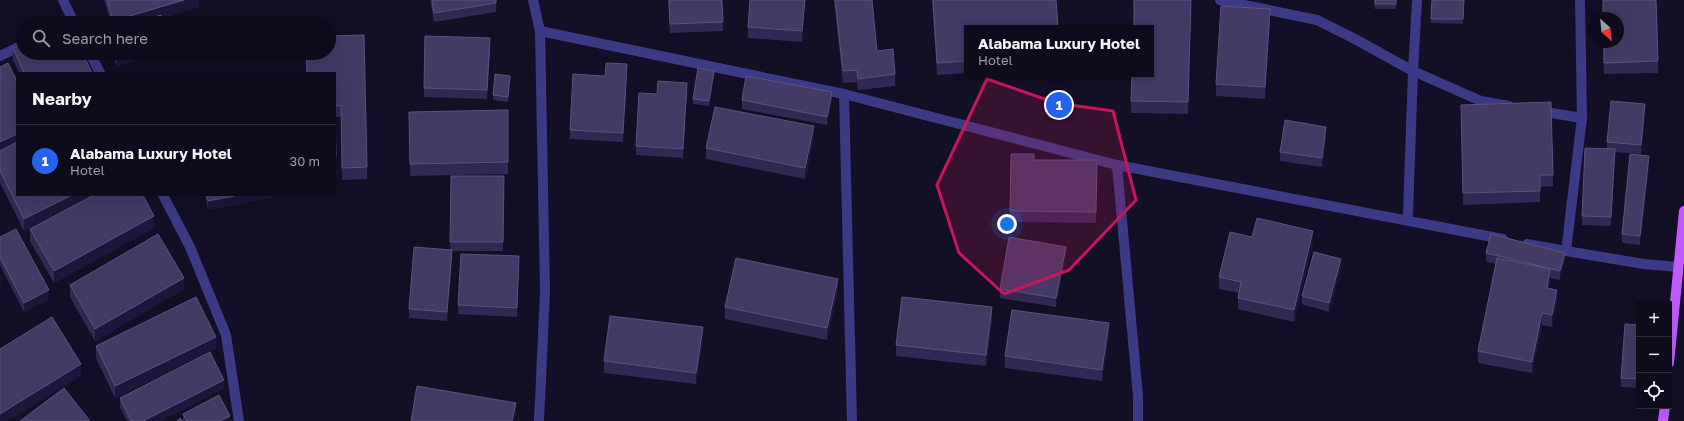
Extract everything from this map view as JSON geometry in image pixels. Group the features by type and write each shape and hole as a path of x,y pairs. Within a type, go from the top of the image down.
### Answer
{"main road":[{"path":"1671,337 1684,211"},
{"path":"1663,421 1665,409"}],"street":[{"path":"63,0 71,16"},
{"path":"533,0 540,30 545,292 539,421"},
{"path":"1220,0 1317,20 1413,71 1481,101 1582,118"},
{"path":"1408,214 1417,0"},
{"path":"1566,251 1582,118 1580,0"},
{"path":"540,30 844,94 1117,165 1516,242 1644,264 1678,267"},
{"path":"0,56 16,48"},
{"path":"94,60 100,72"},
{"path":"844,94 852,421"},
{"path":"1117,165 1138,396 1138,421"},
{"path":"164,196 190,247 226,335 239,421"}],"highlighted area":[{"path":"987,79 1056,103 1113,111 1136,200 1069,270 1004,294 959,253 937,185"}],"building":[{"path":"107,0 184,0 130,16 112,16"},
{"path":"432,0 496,0 496,3 434,13"},
{"path":"669,0 722,0 723,22 670,24"},
{"path":"750,0 805,0 802,31 748,27"},
{"path":"835,0 872,0 877,51 893,49 895,74 858,79 857,70 843,71"},
{"path":"933,0 1056,0 1058,25 964,25 964,61 937,63"},
{"path":"1134,0 1191,0 1188,102 1131,101 1132,77 1154,77 1154,25 1134,25"},
{"path":"1375,0 1396,0 1396,4 1375,4"},
{"path":"1432,0 1464,0 1463,19 1431,19"},
{"path":"1603,0 1656,0 1658,61 1604,63 1604,48 1624,48 1624,12 1603,12"},
{"path":"1221,6 1270,9 1265,87 1216,84"},
{"path":"364,35 367,167 342,168 341,105 336,106 336,72 307,72 306,60 336,60 336,36"},
{"path":"425,36 490,38 487,90 424,88"},
{"path":"16,47 16,55 13,48"},
{"path":"18,60 86,60 92,72 24,72"},
{"path":"8,63 16,79 16,134 0,142 0,67"},
{"path":"606,63 627,64 623,133 570,130 573,74 605,76"},
{"path":"698,68 714,71 709,101 693,99"},
{"path":"495,74 510,76 508,97 493,95"},
{"path":"746,76 832,92 827,117 742,100"},
{"path":"658,81 687,83 683,149 636,146 639,93 657,94"},
{"path":"1611,101 1645,104 1641,145 1607,142"},
{"path":"1551,102 1553,175 1540,175 1540,191 1463,193 1461,105"},
{"path":"715,107 814,126 805,168 706,148"},
{"path":"508,110 508,162 410,164 409,112"},
{"path":"1285,120 1326,127 1322,158 1280,152"},
{"path":"16,143 16,196 70,196 24,219 0,171 0,151"},
{"path":"1585,148 1615,149 1611,217 1582,216"},
{"path":"1011,154 1034,154 1034,160 1097,160 1096,212 1010,211"},
{"path":"1630,154 1649,156 1640,236 1622,234"},
{"path":"451,176 504,176 503,242 450,242"},
{"path":"92,196 144,196 154,216 54,271 30,229"},
{"path":"207,196 234,196 208,201"},
{"path":"1257,218 1313,231 1294,310 1238,298 1241,282 1219,277 1230,232 1252,237"},
{"path":"16,229 49,290 24,303 0,257 0,237"},
{"path":"158,234 184,278 95,329 70,285"},
{"path":"1491,234 1565,253 1560,271 1486,253"},
{"path":"1009,237 1066,247 1056,298 1000,289"},
{"path":"414,247 452,250 447,312 409,309"},
{"path":"1314,252 1341,259 1329,303 1302,296"},
{"path":"461,254 519,256 517,308 458,305"},
{"path":"736,258 838,279 827,328 725,307"},
{"path":"1497,258 1550,269 1547,288 1557,290 1552,315 1542,313 1532,362 1478,351"},
{"path":"196,297 216,337 115,386 96,346"},
{"path":"902,297 992,307 986,355 896,345"},
{"path":"1012,310 1109,323 1102,370 1005,356"},
{"path":"610,316 703,327 696,373 604,361"},
{"path":"52,317 81,364 0,414 0,349"},
{"path":"1625,324 1636,325 1636,379 1621,378"},
{"path":"210,352 224,380 143,421 131,421 120,398"},
{"path":"417,386 516,403 512,421 411,421"},
{"path":"64,388 90,421 20,421"},
{"path":"219,395 230,416 220,421 187,421 183,414"}],"place":[{"name":"Alabama Luxury Hotel","path":"1059,105"}]}
